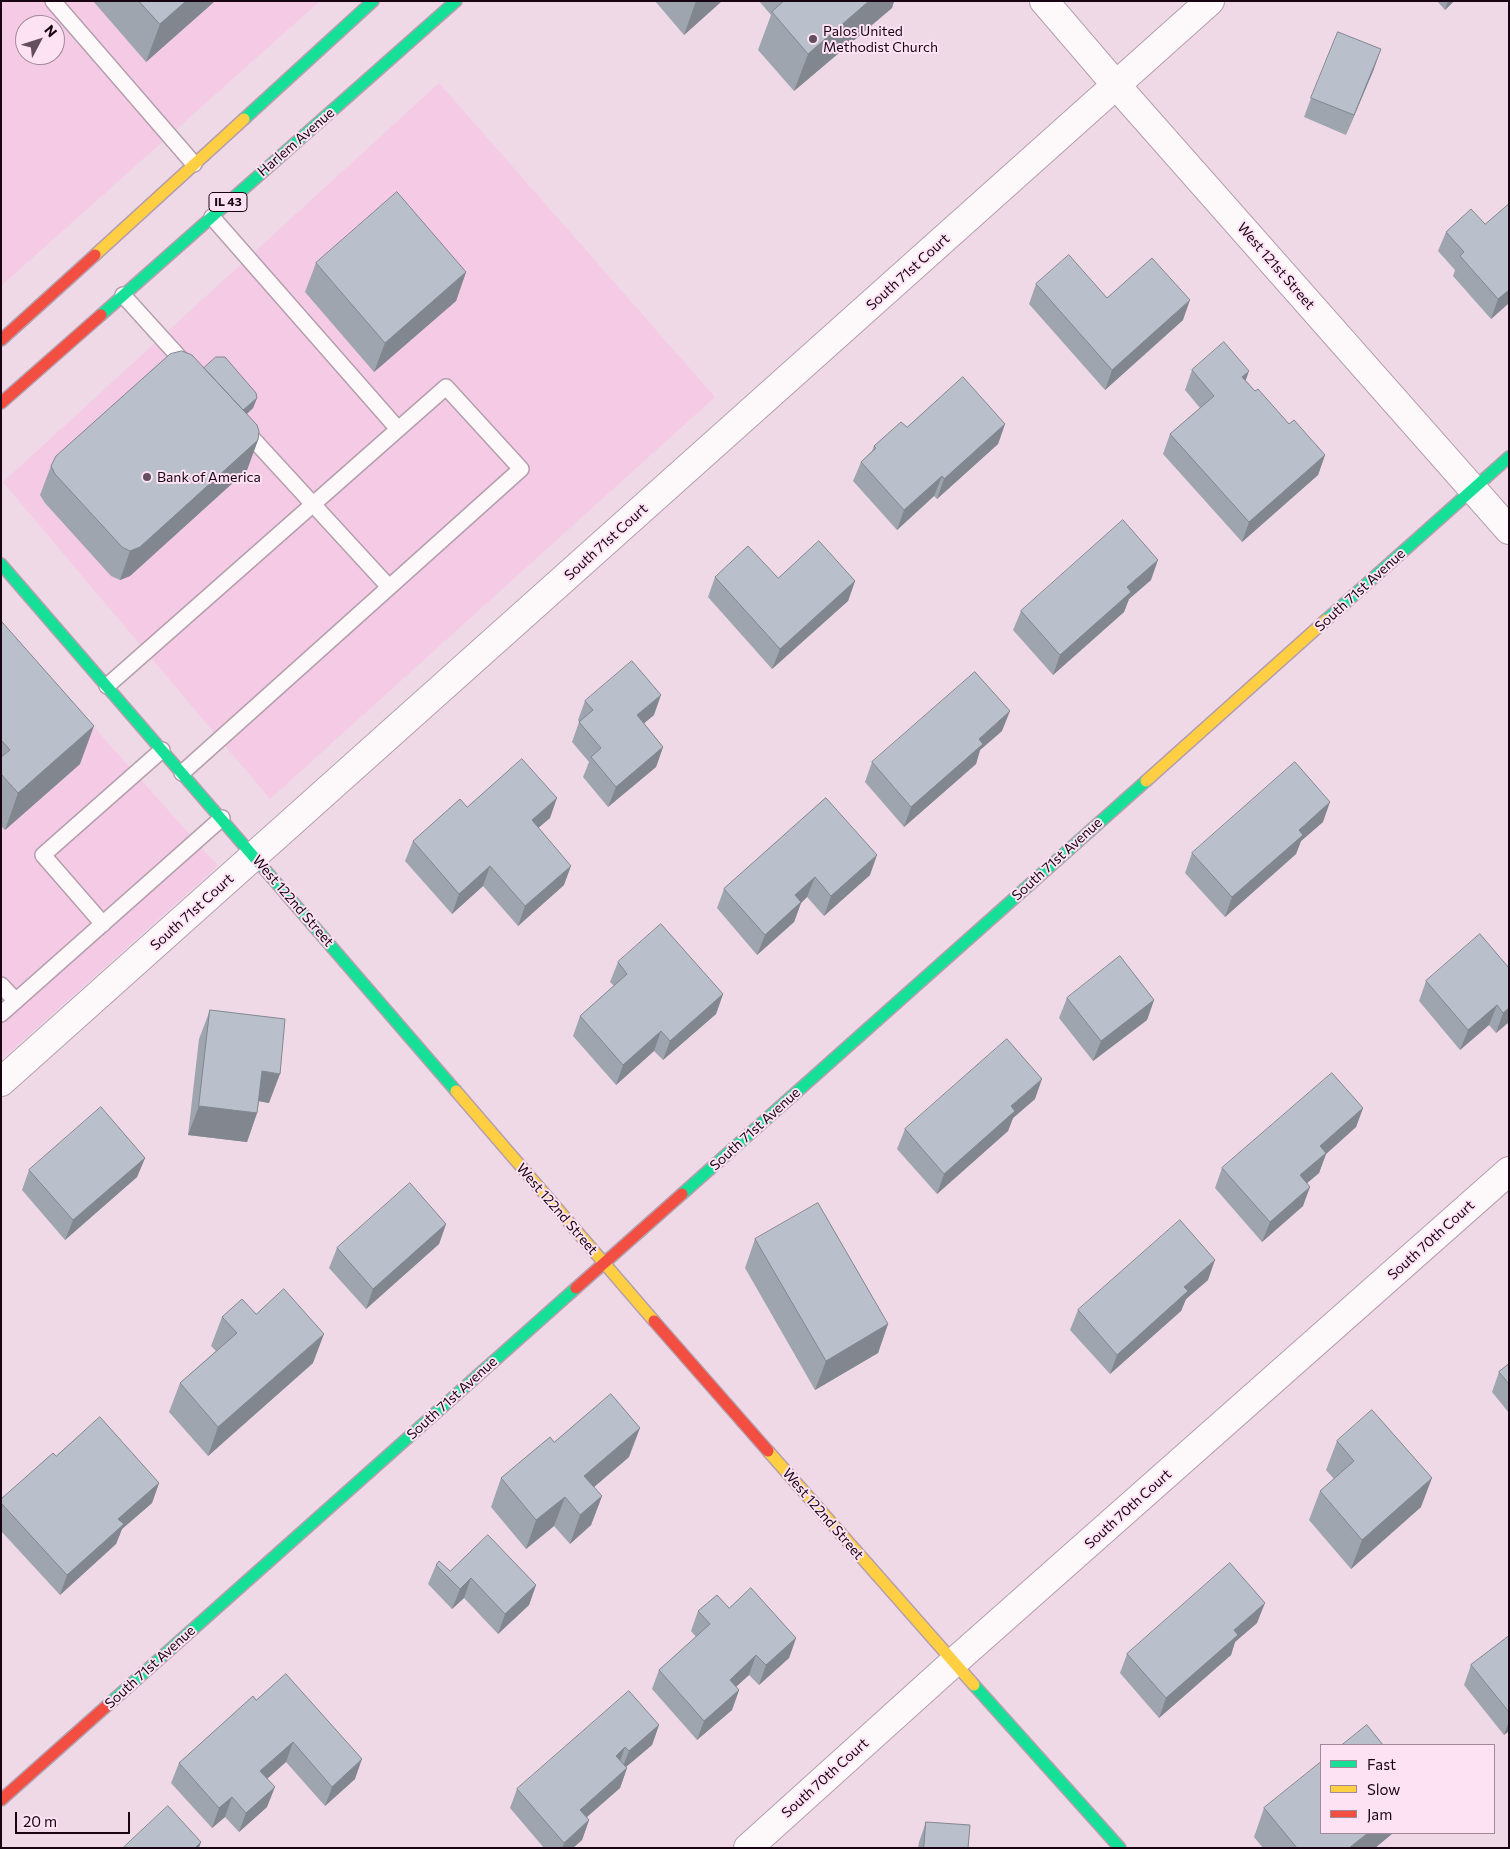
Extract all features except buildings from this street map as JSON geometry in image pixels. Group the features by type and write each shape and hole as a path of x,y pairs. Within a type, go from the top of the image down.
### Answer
{"street":[{"path":"1,340 372,1"},
{"name":"Harlem Avenue","path":"1,403 456,1"},
{"name":"West 121st Street","path":"1044,1 1509,530"},
{"name":"South 71st Court","path":"1,1082 1210,1"},
{"name":"South 71st Avenue","path":"1,1800 1509,457"},
{"name":"West 122nd Street","path":"1,564 255,856 604,1263 953,1663 1120,1848"},
{"name":"South 70th Court","path":"748,1848 953,1663 1509,1171"}],"lane":[{"path":"53,1 194,164"},
{"path":"212,217 398,429"},
{"path":"123,295 201,382"},
{"path":"107,686 446,387 520,470 182,773"},
{"path":"234,418 389,588"},
{"path":"103,924 43,855 162,750"},
{"path":"1,1014 222,818"},
{"path":"1,985 16,1001"}],"shaded area":[{"path":"1,1 320,1 1,286"},
{"path":"439,83 715,397 270,799 3,482"},
{"path":"1,623 218,866 1,1060"}],"traffic: fast":[{"path":"244,119 373,1"},
{"path":"101,315 456,1"},
{"path":"1326,620 1509,457"},
{"path":"1,564 456,1091"},
{"path":"682,1194 1146,781"},
{"path":"110,1703 576,1288"},
{"path":"974,1685 1120,1848"}],"traffic: slow":[{"path":"95,255 244,119"},
{"path":"1146,781 1326,620"},
{"path":"456,1091 654,1321"},
{"path":"768,1451 974,1685"}],"traffic: jam":[{"path":"1,340 95,255"},
{"path":"1,403 101,315"},
{"path":"576,1288 682,1194"},
{"path":"654,1321 768,1451"},
{"path":"1,1800 110,1703"}],"place":[{"name":"Palos United Methodist Church","path":"813,39"},
{"name":"Bank of America","path":"147,477"}]}
